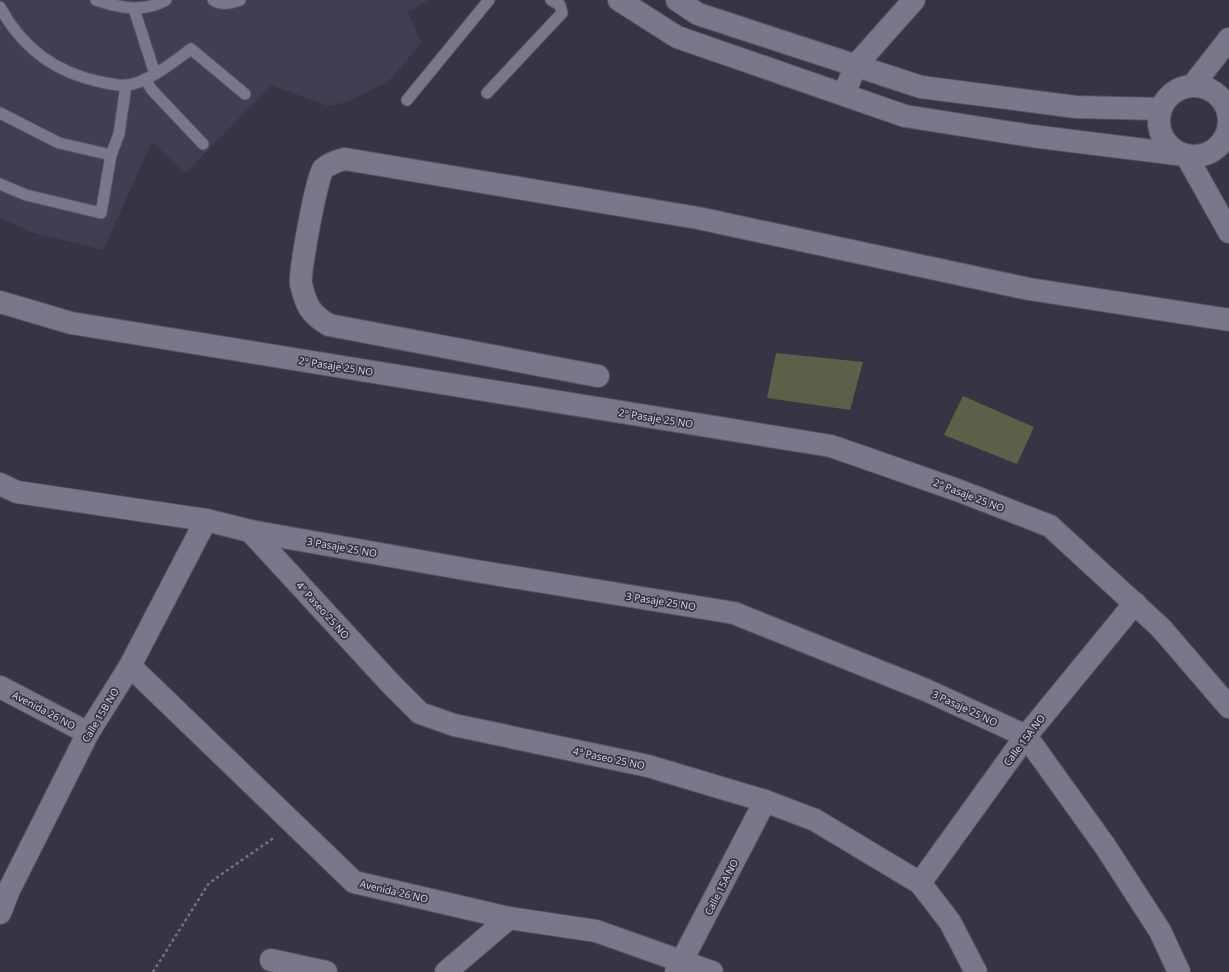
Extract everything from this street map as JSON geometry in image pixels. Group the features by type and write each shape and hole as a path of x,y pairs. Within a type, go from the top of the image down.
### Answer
{"street":[{"path":"619,0 677,37 905,116 1032,136 1186,155 1200,155 1212,150 1226,147 1229,112 1221,98 1208,88 1193,85 1179,89 1168,96 1160,109 1159,128 1169,146 1186,155 1229,232"},
{"path":"677,0 704,7 856,65 921,87 1076,107 1160,109"},
{"path":"844,94 856,65 914,0"},
{"path":"677,37 704,7"},
{"path":"1193,85 1229,39"},
{"path":"598,376 329,325 315,317 306,300 301,281 315,191 322,170 332,162 345,159 698,218 1029,289 1229,320"},
{"name":"2° Pasaje 25 NO","path":"0,302 71,323 831,446 960,491 1050,526 1161,628 1229,707"},
{"name":"3 Pasaje 25 NO","path":"0,484 17,492 206,520 250,531 476,571 734,613 926,690 1026,736 1109,853 1160,931 1178,972"},
{"name":"Calle 15B NO","path":"0,913 4,888 88,733 130,666 206,520"},
{"name":"4° Paseo 25 NO","path":"250,531 391,684 420,713 454,725 648,766 765,802 815,820 920,883 950,922 976,972"},
{"name":"Calle 15A NO","path":"920,883 1026,736 1135,603"},
{"name":"Avenida 26 NO","path":"130,666 354,882 509,918 596,931 679,967 712,972"},
{"name":"Avenida 26 NO","path":"0,687 88,733"},
{"name":"Calle 15A NO","path":"679,967 765,802"},
{"path":"446,972 509,918"},
{"path":"271,960 326,972"}],"lane":[{"path":"96,0 114,6 134,9 156,6 166,0"},
{"path":"213,0 218,4 229,4 240,0"},
{"path":"407,100 489,0"},
{"path":"487,94 562,13 560,4 551,0"},
{"path":"0,7 12,26 28,45 46,62 90,80 126,85 155,74 191,49 245,94"},
{"path":"134,9 155,74"},
{"path":"145,79 152,90 203,144"},
{"path":"0,184 26,196 101,213 110,155 119,134 126,85"},
{"path":"0,113 59,143 110,155"}],"path":[{"path":"153,972 209,883 294,824"}],"shaded area":[{"path":"0,0 429,0 408,12 421,43 388,82 347,102 328,106 271,85 186,173 152,142 103,250 34,233 0,218"}],"green space":[{"path":"776,353 863,362 850,410 767,398"},
{"path":"963,396 1034,427 1017,464 944,435"}]}
